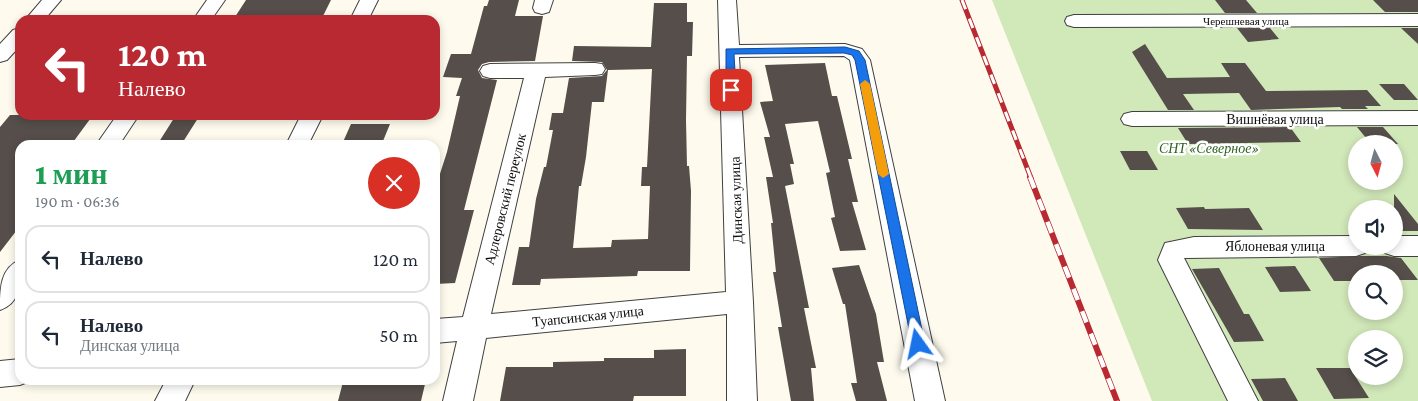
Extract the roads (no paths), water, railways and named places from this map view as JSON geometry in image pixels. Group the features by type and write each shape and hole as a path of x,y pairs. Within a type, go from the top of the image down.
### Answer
{"street":[{"path":"38,15 52,0"},
{"path":"206,15 216,0"},
{"path":"362,15 369,0"},
{"name":"Динская улица","path":"727,0 740,302 742,401"},
{"name":"Черешневая улица","path":"1074,21 1418,20"},
{"path":"0,56 15,40"},
{"path":"729,51 845,50 855,53 860,60 930,401"},
{"path":"490,72 595,69"},
{"name":"Адлеровский переулок","path":"458,401 536,71"},
{"name":"Вишнёвая улица","path":"1132,120 1418,118"},
{"path":"110,140 124,120"},
{"path":"300,140 310,120"},
{"name":"Яблоневая улица","path":"1242,401 1171,260 1174,250 1194,247 1348,246"},
{"path":"1403,246 1418,246"},
{"path":"0,299 15,277"},
{"name":"Туапсинская улица","path":"440,331 740,302"},
{"path":"0,374 15,372"},
{"path":"170,401 178,385"}],"railway":[{"path":"962,0 1031,178"},
{"path":"1030,177 1117,401"}],"park label":[{"name":"СНТ «Северное»","path":"1209,148"}]}
